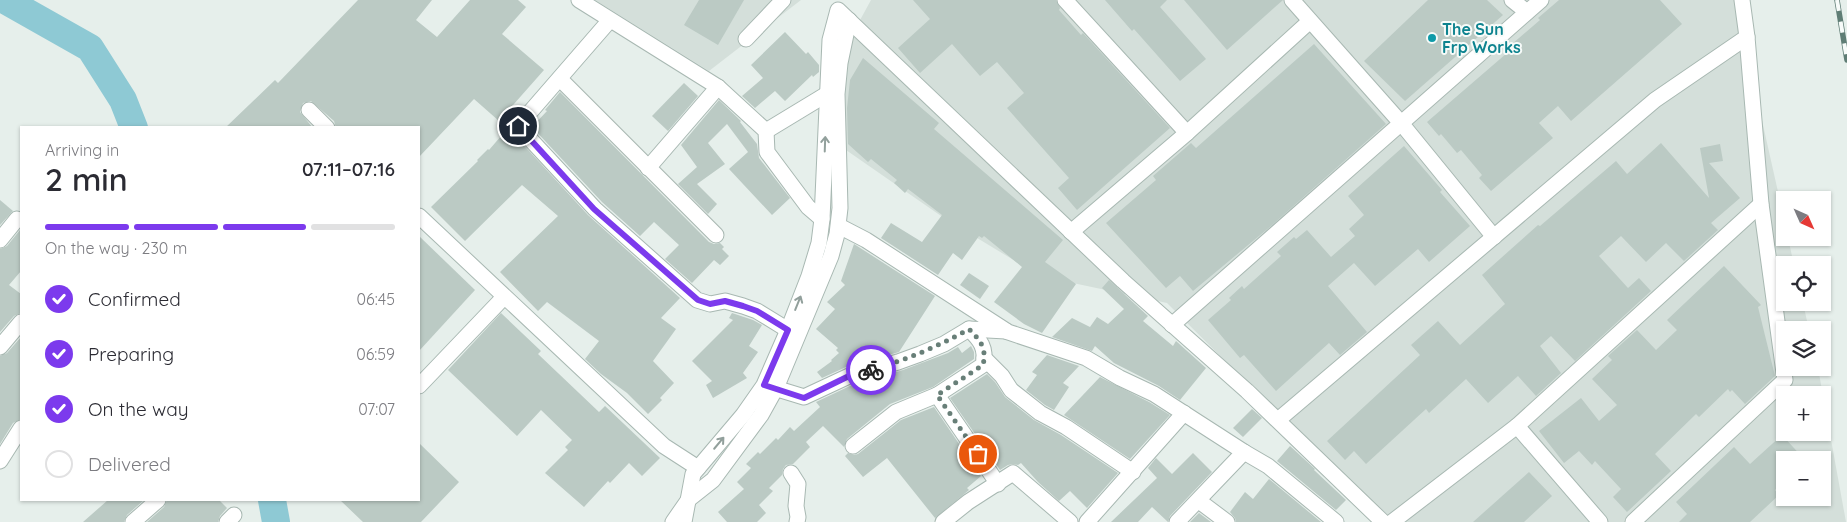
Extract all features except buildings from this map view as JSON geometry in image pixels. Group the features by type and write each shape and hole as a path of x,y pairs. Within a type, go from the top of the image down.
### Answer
{"street":[{"path":"579,0 718,87 766,132 767,152 808,207 822,219"},
{"path":"746,39 783,0"},
{"path":"1065,0 1187,133"},
{"path":"1292,0 1401,123 1494,236"},
{"path":"1512,0 1527,12"},
{"path":"1172,325 1541,0"},
{"path":"1633,522 1785,380 1761,204 1742,0"},
{"path":"684,522 693,474 743,415 770,387 788,330 809,276 819,243 822,219 830,40 844,15"},
{"path":"673,522 689,499 713,480 748,434 831,256 839,226 840,208 837,94 844,15"},
{"path":"844,15 1071,232 1247,391 1383,522"},
{"path":"610,20 518,126 594,209 698,300 710,304 725,301 743,306 757,311 788,330"},
{"path":"1071,232 1187,133 1310,21"},
{"path":"1278,420 1655,100 1747,38"},
{"path":"560,79 716,235"},
{"path":"648,168 718,87"},
{"path":"766,132 827,94"},
{"path":"309,110 325,126"},
{"path":"1392,522 1517,426 1761,204"},
{"path":"420,217 664,446 698,468"},
{"path":"0,240 17,219"},
{"path":"839,226 866,240 1008,332"},
{"path":"420,385 504,297"},
{"path":"0,347 20,323"},
{"path":"770,387 804,398 849,376 898,362 944,344 969,329 1008,332 1086,358 1120,378 1154,394 1268,466 1336,522"},
{"path":"853,446 896,412 937,395 983,365 985,353 981,342 969,329"},
{"path":"984,358 1002,376 1011,390 1040,413 1066,427 1133,472"},
{"path":"937,395 998,484"},
{"path":"1087,522 1184,413"},
{"path":"1517,426 1600,522"},
{"path":"0,460 20,430"},
{"path":"1177,522 1244,452"},
{"path":"791,473 798,484 797,522"},
{"path":"943,522 968,502 1014,473 1070,522"},
{"path":"133,522 157,501"},
{"path":"1199,501 1228,522"}],"shaded area":[{"path":"595,0 801,0 709,71"},
{"path":"871,0 1735,0 1778,191 1776,191 1776,246 1790,246 1792,256 1776,256 1776,311 1805,311 1807,321 1776,321 1776,376 1819,376 1821,386 1776,386 1776,441 1831,440 1846,522 1387,522 1167,303 1040,276 944,218 846,150 842,129 847,44"}],"waterway":[{"path":"5,0 90,48 123,100 133,126"},
{"path":"272,501 276,522"}],"railway":[{"path":"1837,0 1847,60"}],"way so far":[{"path":"871,370 898,362 944,344 969,329 981,342 985,353 983,365 937,395 978,454"}],"place":[{"name":"The Sun Frp Works","path":"1432,38"}],"route":[{"path":"518,126 594,209 698,300 710,304 725,301 743,306 757,311 788,330 764,385 804,398 849,376 871,370"}]}
